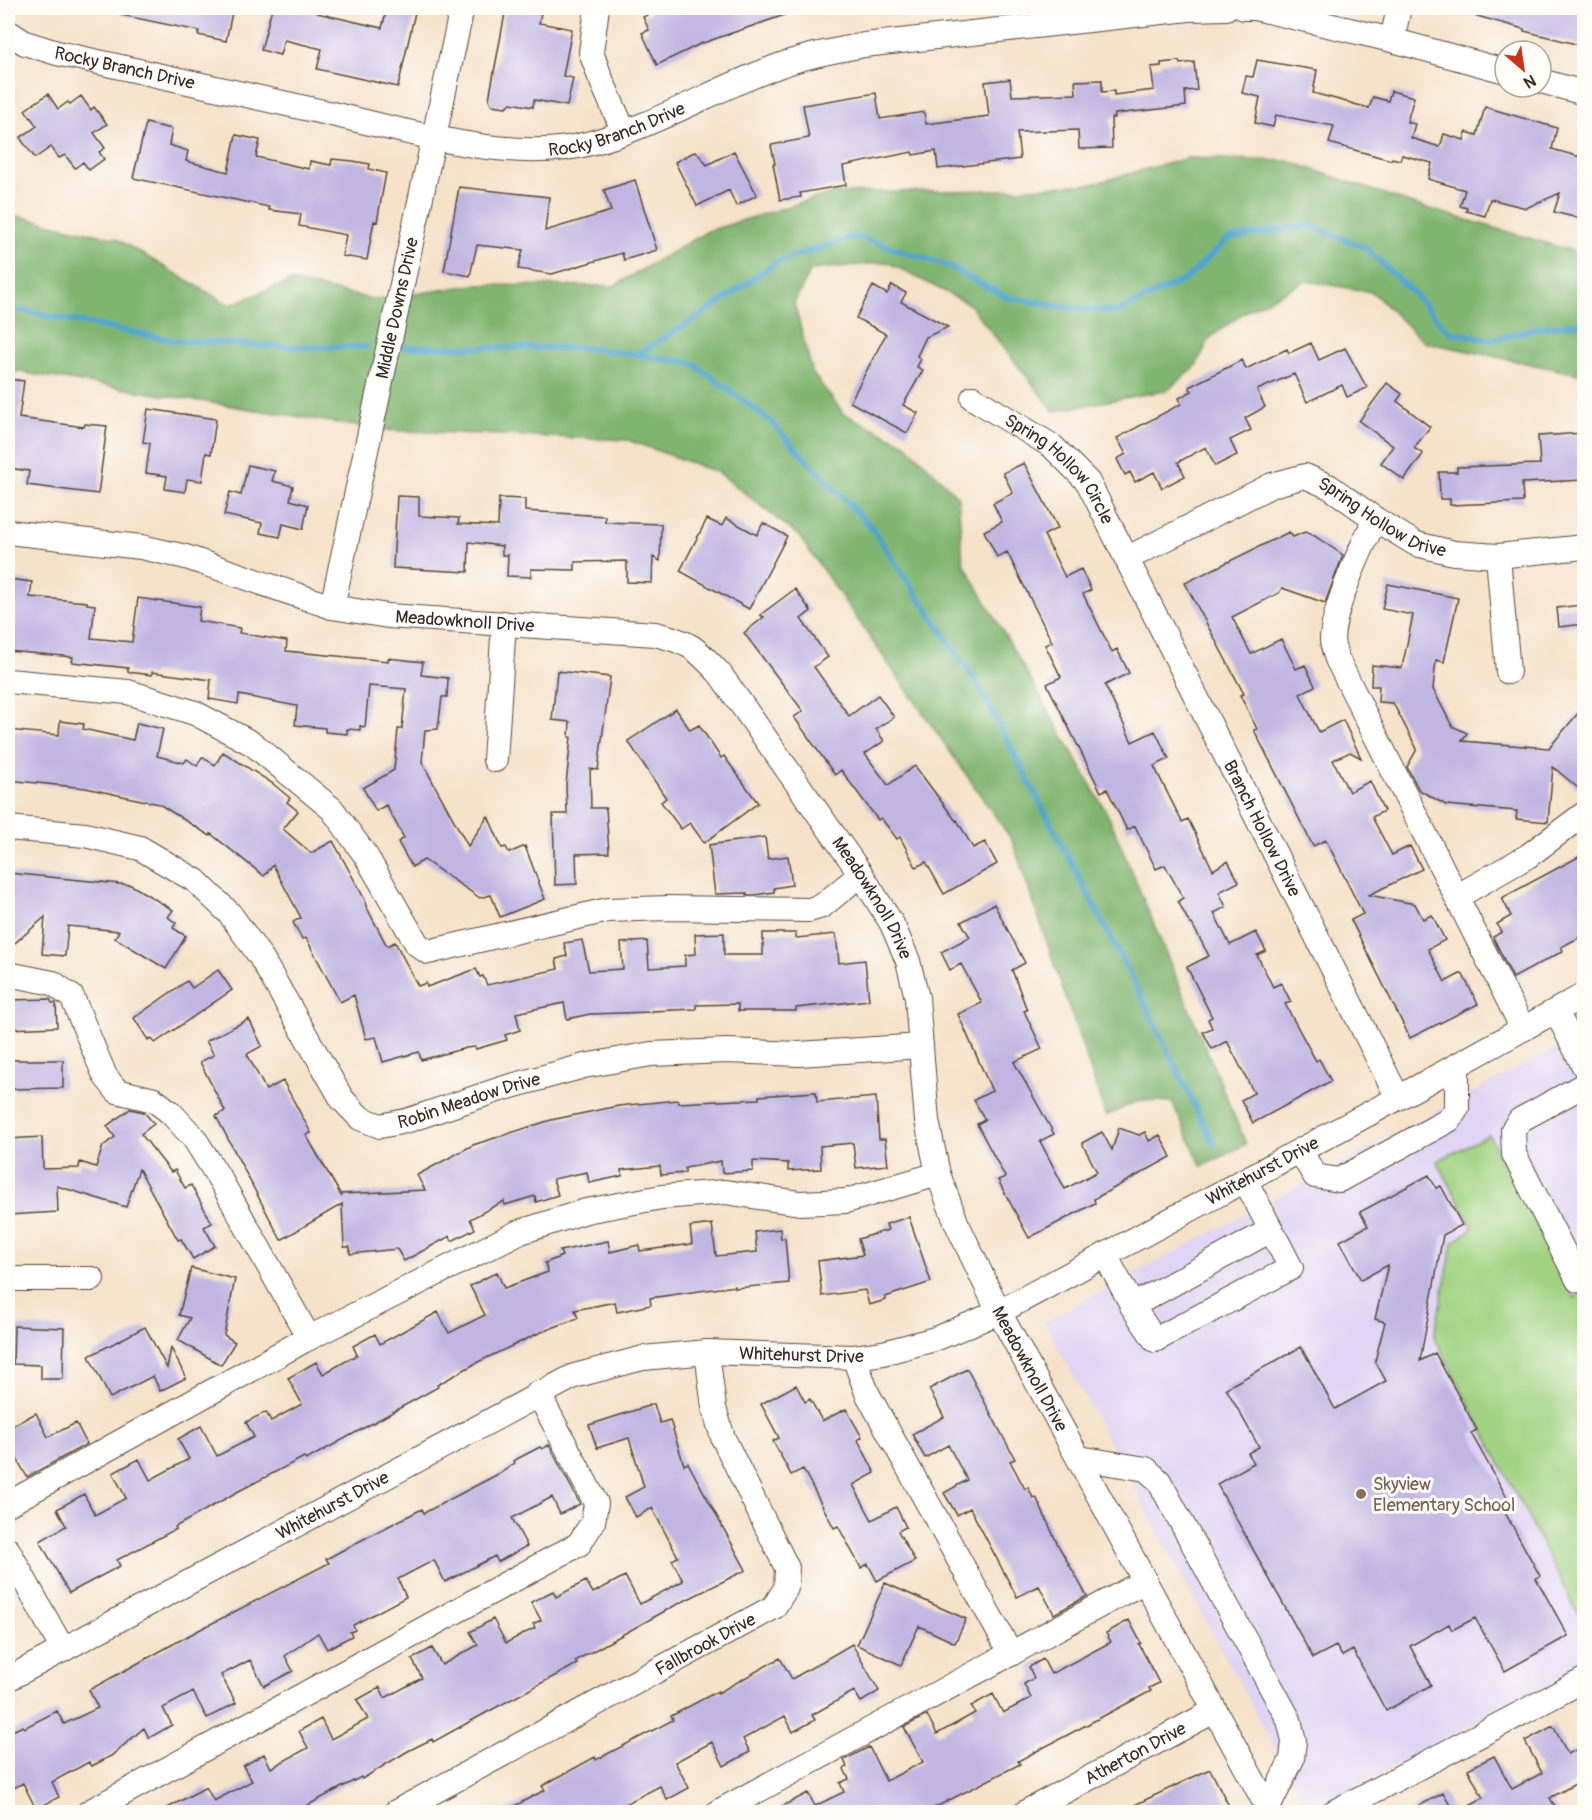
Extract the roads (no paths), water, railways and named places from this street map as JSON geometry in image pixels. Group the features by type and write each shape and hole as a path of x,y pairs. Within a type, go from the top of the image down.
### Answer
{"street":[{"name":"Middle Downs Drive","path":"332,607 462,8"},
{"path":"597,8 591,52 624,132"},
{"name":"Rocky Branch Drive","path":"8,32 25,43 57,53 433,136 500,149 547,151 586,145 624,132 770,69 813,55 864,45 1189,9 1226,8"},
{"path":"1244,8 1255,8 1392,40 1493,68"},
{"path":"1392,40 1399,8"},
{"path":"1553,84 1584,93"},
{"name":"Spring Hollow Circle","path":"973,398 1052,446 1089,482 1128,558"},
{"name":"Spring Hollow Drive","path":"1128,558 1272,485 1305,476 1330,487 1375,519 1416,544 1454,553 1498,556 1584,547"},
{"path":"1375,519 1342,598 1332,645 1523,1029"},
{"name":"Meadowknoll Drive","path":"8,532 141,547 186,557 332,607 388,616 655,634 681,640 699,652 720,674 861,874 892,924 908,961 917,998 927,1121 938,1174 956,1222 999,1312 1269,1810"},
{"path":"1498,556 1508,672"},
{"name":"Branch Hollow Drive","path":"1128,558 1398,1098"},
{"path":"495,760 504,623"},
{"path":"8,681 128,692 195,713 253,744 332,809 366,856 417,944 428,952 608,910 668,908 809,910 822,906 861,874"},
{"path":"1458,896 1528,856 1584,814"},
{"name":"Robin Meadow Drive","path":"8,828 85,835 140,848 196,881 230,914 260,956 342,1099 360,1118 380,1126 406,1121 501,1089 574,1069 651,1054 727,1051 800,1054 921,1046"},
{"path":"8,974 53,983 72,997 105,1076 117,1091 154,1100 170,1112 194,1138 221,1181 309,1338"},
{"name":"Whitehurst Drive","path":"8,1679 538,1393 574,1376 643,1358 707,1352 854,1356 883,1353 936,1340 999,1312 1398,1098 1584,995"},
{"path":"1556,1011 1584,1066"},
{"path":"1300,1151 1315,1176 1339,1180 1349,1175 1449,1120 1457,1108 1456,1066"},
{"path":"1584,1084 1520,1120 1513,1130 1514,1154 1523,1174 1578,1280 1584,1281"},
{"path":"8,1504 309,1338 517,1233 586,1210 662,1197 724,1192 800,1203 846,1201 938,1174"},
{"path":"1105,1255 1132,1305 1155,1340 1291,1268 1245,1180"},
{"path":"1132,1305 1271,1230"},
{"path":"8,1279 92,1280"},
{"name":"Fallbrook Drive","path":"396,1812 774,1607 786,1588 787,1568 723,1438 714,1408 707,1352"},
{"path":"854,1356 867,1393 1011,1654"},
{"path":"89,1812 579,1544 593,1522 596,1503 538,1393"},
{"path":"1078,1458 1146,1469 1159,1481 1289,1720 1294,1741 1292,1759 1269,1810"},
{"path":"8,1550 63,1650"},
{"path":"718,1812 1145,1581"},
{"path":"1334,1812 1584,1680"},
{"name":"Atherton Drive","path":"1026,1812 1214,1711"}],"waterway":[{"path":"636,355 705,313 775,263 856,236 948,266 1006,297 1072,308 1117,312 1186,279 1228,239 1310,225 1366,248 1414,294 1449,332 1493,340 1536,328 1584,323"},
{"path":"8,308 171,340 287,347 367,347"},
{"path":"402,347 591,348 693,363 768,419 871,527 977,683 1135,984 1214,1145"}],"place":[{"name":"Skyview Elementary School","path":"1361,1494"}]}
